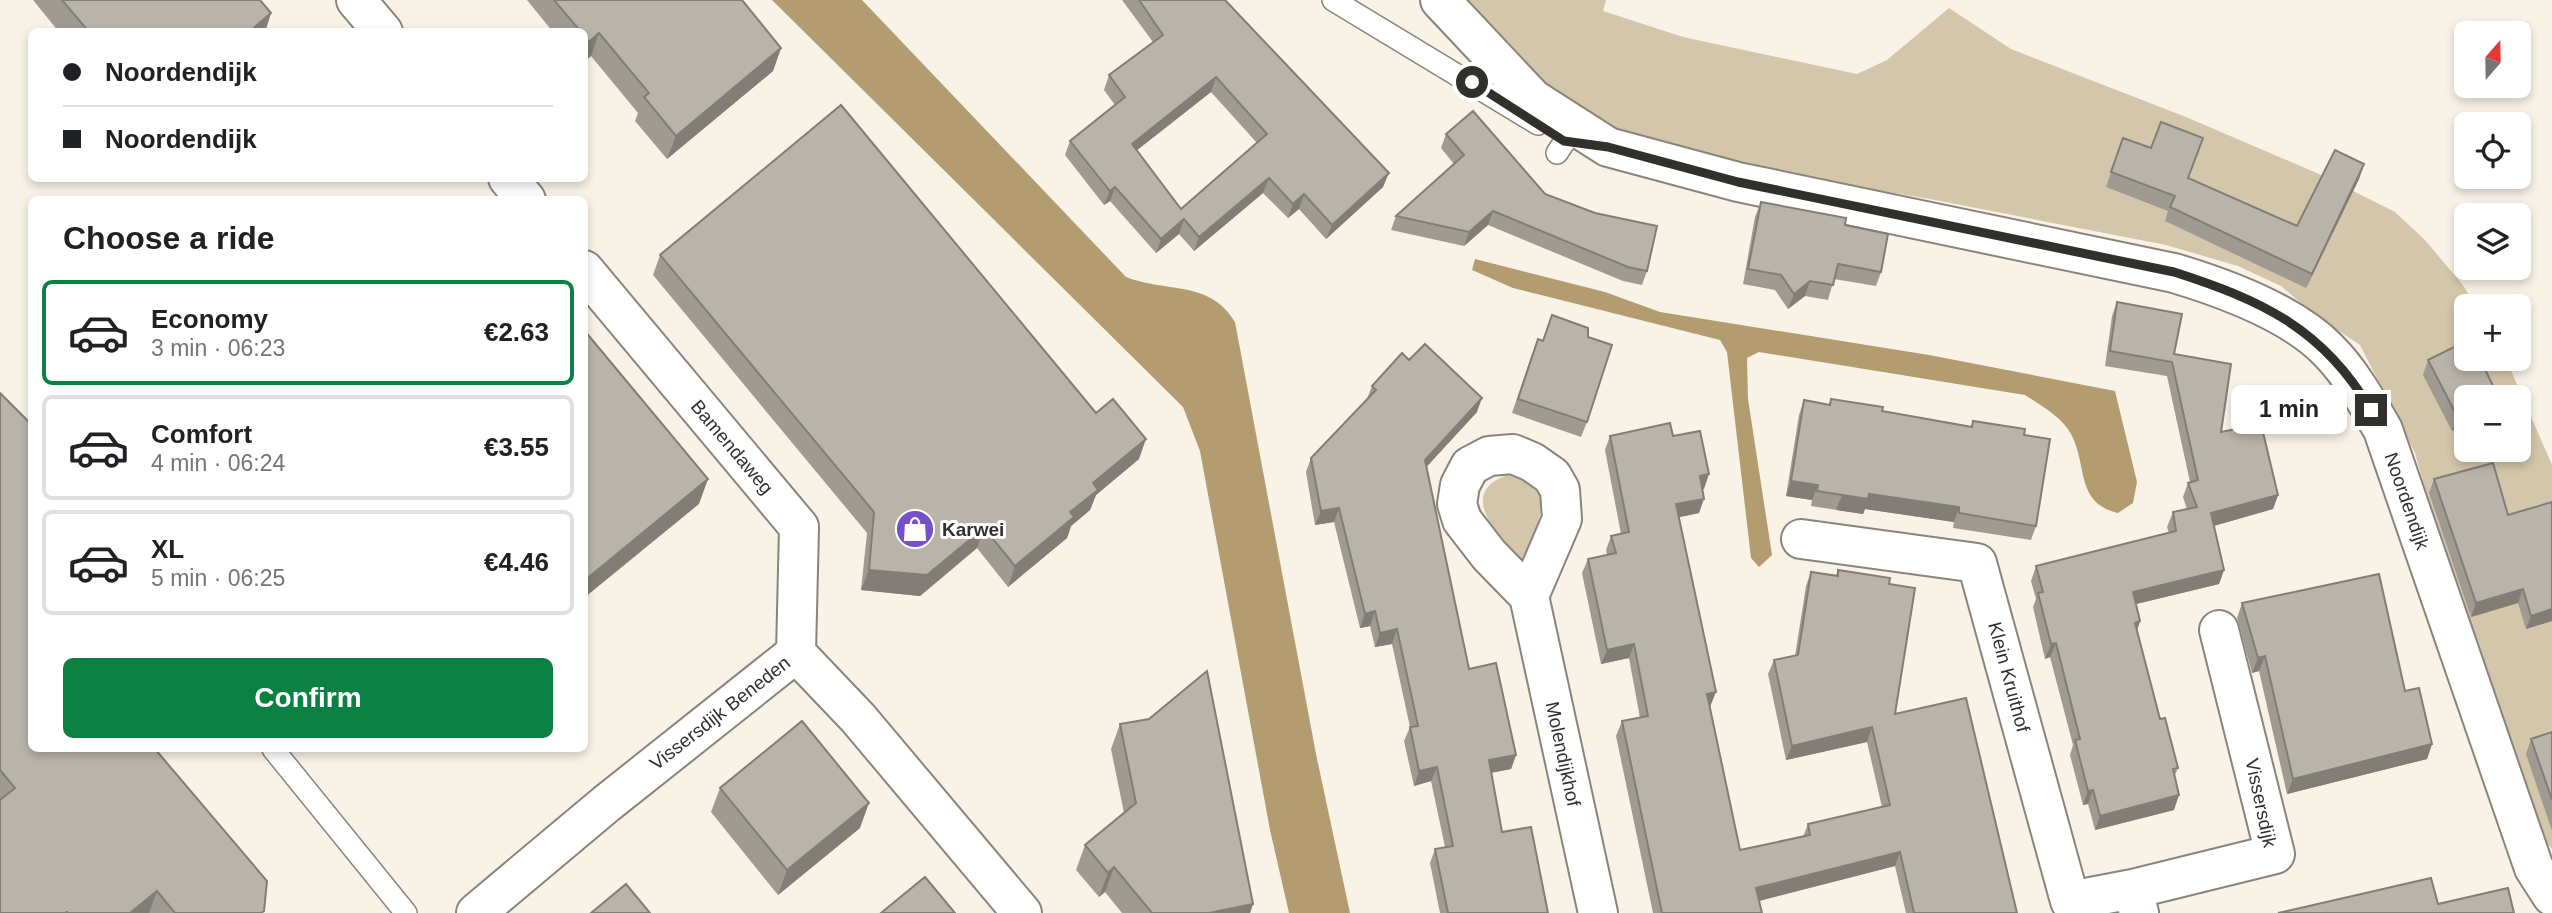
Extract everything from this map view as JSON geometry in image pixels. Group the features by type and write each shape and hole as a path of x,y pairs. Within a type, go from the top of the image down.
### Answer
{"street":[{"path":"356,0 380,28"},
{"name":"Noordendijk","path":"1440,0 1533,99 1608,147 1738,182 2174,272 2232,290 2277,314 2327,348 2359,389 2383,430 2534,868 2552,896"},
{"path":"511,182 523,196"},
{"name":"Bamendaweg","path":"588,275 799,527 796,653"},
{"name":"Klein Kruithof","path":"1801,539 1977,563 2070,901 2136,901"},
{"name":"Molendijkhof","path":"1529,596 1598,913"},
{"name":"Vissersdijk","path":"2136,901 2276,854 2219,630"},
{"name":"Vissersdijk Beneden","path":"476,913 606,804 796,653 858,718 1022,913"}],"lane":[{"name":"Noordendijk","path":"1333,0 1517,109 1561,147 1608,147"},
{"path":"274,752 406,913"}],"shaded area":[{"path":"772,0 862,0 1126,277 1201,294 1225,309 1235,322 1316,754 1350,913 1289,913 1270,830 1200,451 1183,407"},
{"path":"1461,0 1606,0 1603,11 1683,37 1857,74 1887,60 1949,8 2011,49 2186,117 2319,174 2395,212 2425,240 2454,274 2454,280 2459,280 2468,294 2454,294 2454,371 2511,371 2517,385 2454,385 2454,462 2531,462 2531,417 2552,465 2552,849 2529,824 2461,623 2415,453 2360,345 2315,315 2281,286 2238,266 2166,245 1930,199 1716,164 1635,144 1547,90"},
{"path":"1475,259 1605,292 1660,312 1929,355 2115,391 2137,482 2133,503 2118,513 2095,501 2085,482 2071,434 2062,422 2025,395 1759,352 1747,358 1748,399 1772,555 1759,567 1751,558 1727,352 1720,340 1513,288 1472,270"},
{"path":"1513,473 1529,481 1541,495 1540,515 1525,564 1494,528 1483,503 1485,491 1495,481"}],"building":[{"path":"62,0 260,0 271,13 254,28 86,28"},
{"path":"554,0 742,0 781,48 676,136 644,97 649,93 599,33 589,42 588,28 578,28"},
{"path":"1139,0 1225,0 1389,173 1332,225 1304,194 1293,204 1269,178 1199,237 1184,219 1161,239 1115,187 1110,191 1070,141 1125,97 1109,75 1163,35","holes":["1216,77 1267,134 1181,209 1132,144"]},
{"path":"841,105 1096,413 1113,399 1146,439 1093,483 1098,490 1070,512 1074,517 1015,566 984,528 927,575 869,570 874,512 660,255"},
{"path":"1473,111 1545,194 1595,213 1657,226 1647,271 1628,267 1493,211 1469,232 1396,216 1464,155 1446,134"},
{"path":"2161,122 2203,138 2188,178 2297,226 2335,150 2364,164 2312,274 2170,207 2175,196 2111,172 2123,138 2151,148"},
{"path":"1761,202 1846,218 1845,225 1888,234 1881,272 1838,264 1833,285 1810,281 1794,294 1781,275 1748,269"},
{"path":"2117,302 2182,314 2174,354 2231,364 2221,432 2261,424 2278,495 2211,513 2224,570 2133,592 2140,621 2135,623 2160,719 2165,718 2178,768 2173,769 2179,795 2100,816 2093,790 2088,791 2075,740 2080,739 2056,643 2051,644 2038,593 2043,592 2036,566 2176,531 2173,512 2197,507 2188,483 2198,480 2172,362 2110,351"},
{"path":"1552,315 1588,328 1588,337 1612,345 1587,422 1518,399 1538,339 1543,341"},
{"path":"588,335 708,479 588,578"},
{"path":"1425,344 1482,398 1425,460 1469,669 1496,663 1516,755 1489,760 1502,832 1531,827 1548,913 1448,913 1435,849 1453,846 1437,767 1419,771 1410,727 1418,726 1397,629 1380,633 1375,611 1365,614 1339,508 1321,511 1311,458 1376,390 1372,386 1402,353 1409,360"},
{"path":"2454,347 2454,371 2486,371 2493,385 2454,385 2454,410 2428,360"},
{"path":"0,393 28,421 28,752 158,752 267,881 264,911 175,913 157,891 130,913 0,913 0,800 15,788 0,770"},
{"path":"1831,399 1883,407 1882,411 1972,427 1973,421 2025,429 2024,435 2050,439 2036,526 1959,513 1959,507 1869,494 1868,499 1817,491 1818,485 1791,481 1804,400 1830,405"},
{"path":"1670,423 1673,436 1700,431 1709,474 1700,476 1704,499 1676,504 1716,692 1707,694 1740,850 1810,835 1808,824 1890,805 1872,727 1792,746 1774,660 1798,655 1811,572 1838,576 1838,570 1890,578 1889,584 1915,588 1895,714 1966,698 2017,913 1914,913 1900,852 1756,888 1762,913 1662,913 1622,721 1648,716 1634,644 1607,650 1588,559 1616,553 1611,536 1629,532 1610,436"},
{"path":"2493,463 2508,515 2552,502 2552,609 2531,616 2523,589 2476,603 2434,479"},
{"path":"2379,574 2405,691 2419,688 2432,744 2293,779 2265,656 2258,658 2242,603"},
{"path":"1207,671 1253,904 1209,913 1152,913 1114,867 1108,873 1085,845 1136,803 1120,724 1149,719"},
{"path":"802,721 869,803 787,870 720,788"},
{"path":"2552,732 2552,800 2531,739"},
{"path":"925,877 955,913 881,913"},
{"path":"2431,878 2438,904 2508,888 2514,913 2278,913"},
{"path":"626,884 650,913 591,913"}],"place":[{"name":"Karwei","path":"915,529"}],"route":[{"path":"1472,82 1564,141 1608,147 1738,182 2174,272 2232,290 2277,314 2327,348 2359,389 2371,410"}]}
